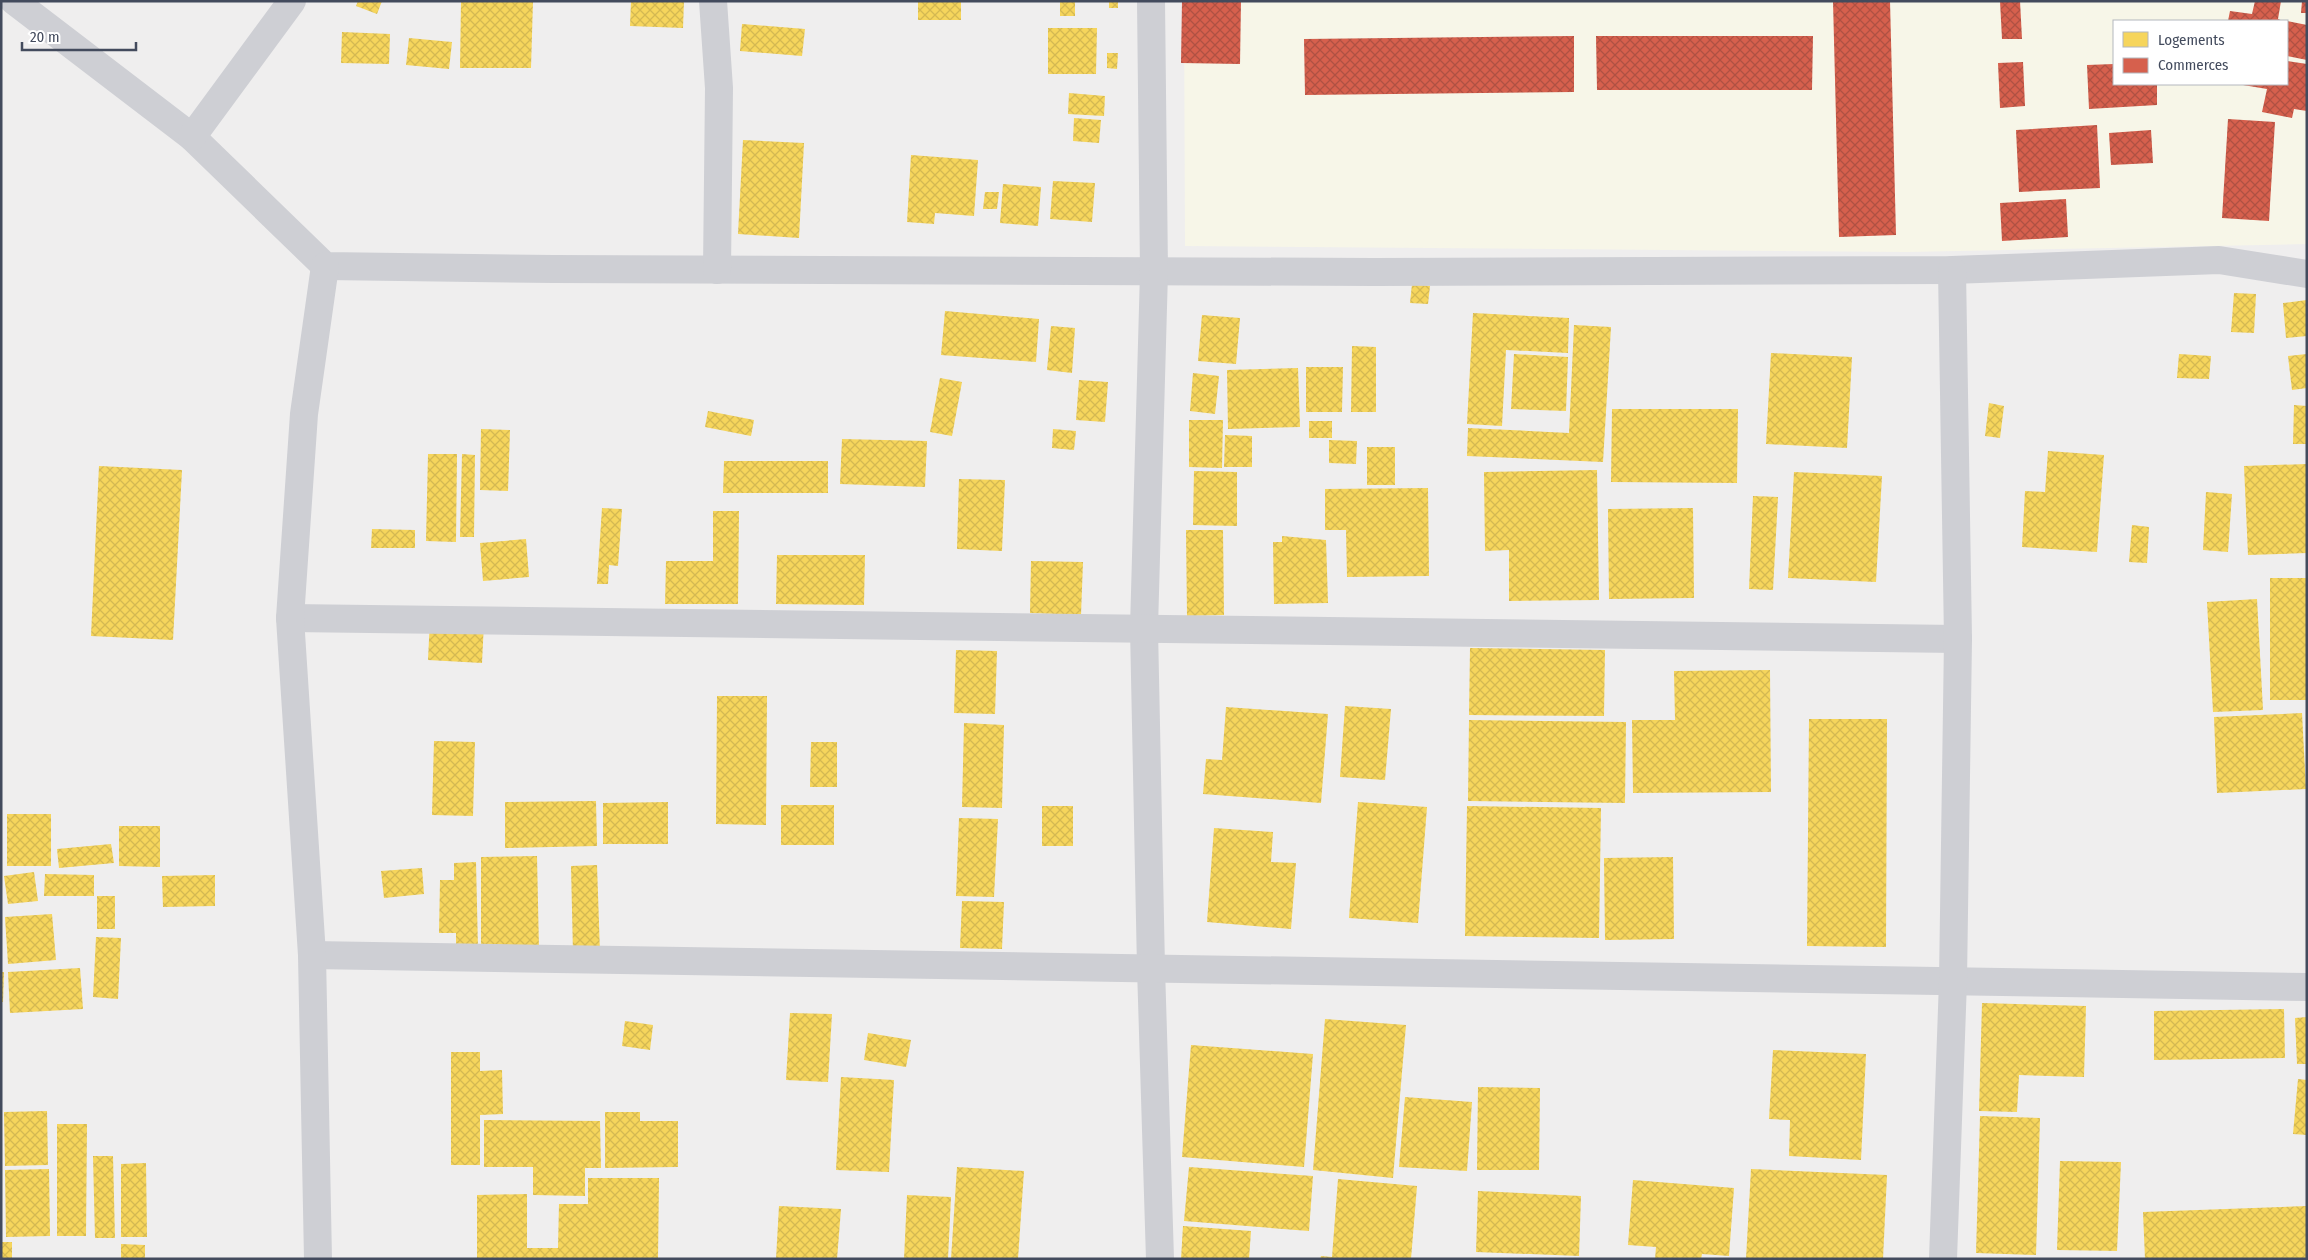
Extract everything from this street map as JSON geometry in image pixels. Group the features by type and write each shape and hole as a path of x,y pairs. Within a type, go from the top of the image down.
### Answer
{"street":[{"path":"14,1 192,137 325,266 1154,272 1952,270 2219,260 2307,274"},
{"path":"192,137 292,1"},
{"path":"713,1 719,88 717,270"},
{"path":"1151,1 1154,272 1144,628 1150,968 1160,1259"},
{"path":"318,1259 312,955 290,618 304,414 325,266"},
{"path":"1943,1259 1953,981 1958,639 1952,270"},
{"path":"290,618 1958,639"},
{"path":"312,955 2307,987"}],"shaded area":[{"path":"1184,1 2307,1 2307,244 1907,252 1185,246"}],"building: Logements":[{"path":"358,1 382,1 377,14 356,6"},
{"path":"461,1 533,1 531,68 460,68"},
{"path":"631,1 684,1 683,28 630,26"},
{"path":"918,1 961,1 961,20 918,20"},
{"path":"1060,1 1075,1 1075,16 1060,16"},
{"path":"1109,1 1118,1 1118,8 1109,8"},
{"path":"742,24 805,29 802,56 740,51"},
{"path":"1048,28 1097,28 1096,74 1048,74"},
{"path":"342,32 390,34 389,64 341,63"},
{"path":"409,38 452,42 449,69 406,65"},
{"path":"1107,53 1118,53 1117,69 1107,68"},
{"path":"1069,93 1105,96 1104,116 1068,114"},
{"path":"1074,118 1101,120 1099,143 1073,141"},
{"path":"743,140 804,143 799,238 738,234"},
{"path":"911,155 978,160 974,216 935,213 934,224 907,222"},
{"path":"1053,181 1095,183 1092,222 1050,219"},
{"path":"1003,184 1041,187 1038,226 1000,223"},
{"path":"985,192 999,192 997,209 983,209"},
{"path":"1412,284 1430,286 1428,304 1410,303"},
{"path":"2234,293 2256,294 2254,333 2231,332"},
{"path":"2307,300 2307,336 2286,338 2283,303"},
{"path":"945,311 1039,319 1036,362 941,355"},
{"path":"1473,313 1569,318 1568,353 1506,350 1502,426 1467,424"},
{"path":"1202,315 1240,318 1236,364 1198,361"},
{"path":"1574,325 1611,327 1603,462 1467,456 1468,428 1569,433"},
{"path":"1051,326 1075,328 1072,373 1047,370"},
{"path":"1352,346 1376,347 1376,412 1351,412"},
{"path":"1771,353 1852,357 1847,448 1766,444"},
{"path":"1514,354 1568,357 1566,411 1511,409"},
{"path":"2179,354 2211,356 2209,379 2177,378"},
{"path":"2307,354 2307,388 2292,390 2288,356"},
{"path":"1306,367 1343,367 1342,412 1306,412"},
{"path":"1298,368 1300,427 1228,429 1227,370"},
{"path":"1193,373 1219,376 1215,414 1190,411"},
{"path":"940,378 962,382 952,436 930,432"},
{"path":"1079,380 1108,382 1105,422 1076,420"},
{"path":"1989,403 2004,406 2000,438 1985,436"},
{"path":"2294,405 2307,406 2307,444 2293,444"},
{"path":"1612,409 1738,409 1737,483 1611,482"},
{"path":"708,411 754,420 751,436 705,427"},
{"path":"1189,420 1223,420 1222,468 1189,467"},
{"path":"1309,421 1332,421 1332,438 1309,438"},
{"path":"481,429 510,430 508,491 480,490"},
{"path":"1053,429 1076,431 1074,450 1052,448"},
{"path":"1225,435 1252,436 1252,467 1224,467"},
{"path":"842,439 927,441 925,487 840,484"},
{"path":"1329,440 1357,441 1356,464 1329,463"},
{"path":"1367,447 1395,447 1395,485 1367,485"},
{"path":"2048,451 2104,455 2097,552 2022,547 2025,491 2045,492"},
{"path":"428,454 457,454 456,542 426,541"},
{"path":"462,454 475,455 474,537 460,537"},
{"path":"724,461 828,461 828,493 723,493"},
{"path":"2307,464 2307,553 2248,555 2244,466"},
{"path":"99,466 182,470 173,640 91,636"},
{"path":"1597,470 1599,600 1509,601 1509,550 1485,551 1484,472"},
{"path":"1194,471 1237,472 1237,526 1193,525"},
{"path":"1794,472 1882,476 1876,582 1788,578"},
{"path":"959,479 1005,480 1002,551 957,549"},
{"path":"1428,488 1429,576 1347,577 1346,530 1325,530 1325,489"},
{"path":"2206,492 2232,494 2228,552 2203,550"},
{"path":"1753,496 1778,497 1773,590 1749,589"},
{"path":"602,508 622,509 618,566 609,565 608,584 597,584"},
{"path":"1693,508 1694,598 1609,599 1608,509"},
{"path":"713,511 739,511 738,604 665,604 666,561 713,561"},
{"path":"2132,525 2149,527 2147,563 2129,562"},
{"path":"372,529 415,530 415,548 371,548"},
{"path":"1186,530 1223,530 1224,615 1187,616"},
{"path":"1282,536 1326,540 1328,603 1274,604 1273,542 1282,542"},
{"path":"526,539 529,577 483,581 480,543"},
{"path":"777,555 865,555 864,605 776,604"},
{"path":"1031,561 1083,562 1081,615 1030,613"},
{"path":"2270,578 2307,578 2307,700 2270,700"},
{"path":"2257,599 2263,710 2213,712 2207,602"},
{"path":"430,619 484,622 482,663 428,660"},
{"path":"1470,648 1605,650 1604,716 1469,715"},
{"path":"956,650 997,651 995,714 954,713"},
{"path":"1770,670 1771,792 1633,793 1632,720 1675,720 1674,671"},
{"path":"717,696 767,696 766,825 716,824"},
{"path":"1345,706 1391,709 1385,780 1340,777"},
{"path":"1226,707 1328,714 1321,803 1203,794 1206,759 1222,760"},
{"path":"2302,713 2306,789 2217,793 2214,717"},
{"path":"1809,719 1887,719 1886,947 1807,946"},
{"path":"1469,720 1626,722 1625,803 1468,801"},
{"path":"964,723 1004,725 1002,808 962,807"},
{"path":"434,741 475,742 473,816 432,815"},
{"path":"811,742 837,742 837,787 810,787"},
{"path":"596,801 597,846 505,848 505,802"},
{"path":"668,802 668,844 603,844 603,803"},
{"path":"1358,802 1427,807 1418,923 1349,918"},
{"path":"781,805 834,805 834,845 781,845"},
{"path":"1042,806 1073,806 1073,846 1042,846"},
{"path":"1467,806 1601,808 1599,938 1465,936"},
{"path":"7,814 51,814 51,866 7,866"},
{"path":"959,818 998,819 994,897 956,896"},
{"path":"119,826 160,826 160,867 119,866"},
{"path":"1214,828 1273,832 1271,862 1296,863 1291,929 1207,922"},
{"path":"111,844 114,863 59,868 57,849"},
{"path":"537,856 539,950 481,951 481,857"},
{"path":"1673,857 1674,939 1605,940 1604,858"},
{"path":"476,862 478,949 456,950 456,933 439,933 440,880 454,880 454,863"},
{"path":"597,865 600,953 573,954 571,866"},
{"path":"422,868 424,894 384,898 381,871"},
{"path":"34,872 38,901 8,904 4,876"},
{"path":"45,874 94,875 94,896 44,896"},
{"path":"215,875 215,906 163,907 162,876"},
{"path":"97,896 115,896 115,929 97,929"},
{"path":"962,901 1004,902 1002,949 960,948"},
{"path":"52,914 56,960 8,964 5,917"},
{"path":"96,937 121,938 118,999 93,997"},
{"path":"80,968 83,1009 10,1013 8,972"},
{"path":"1,972 4,972 3,1002 1,1002"},
{"path":"1982,1003 2086,1006 2084,1077 2019,1075 2017,1112 1979,1111"},
{"path":"2284,1009 2285,1058 2154,1060 2154,1011"},
{"path":"790,1013 832,1014 828,1082 786,1080"},
{"path":"2307,1017 2307,1064 2297,1064 2295,1018"},
{"path":"1325,1019 1406,1025 1393,1178 1313,1170"},
{"path":"625,1021 653,1025 650,1050 622,1046"},
{"path":"868,1033 911,1040 906,1067 864,1060"},
{"path":"1191,1045 1313,1054 1304,1167 1182,1157"},
{"path":"1773,1050 1866,1054 1861,1160 1789,1156 1790,1120 1769,1119"},
{"path":"451,1052 480,1052 480,1071 502,1070 503,1114 480,1115 480,1165 451,1165"},
{"path":"841,1077 894,1080 889,1172 836,1170"},
{"path":"2298,1079 2307,1080 2307,1135 2293,1134"},
{"path":"1478,1087 1540,1088 1539,1170 1477,1170"},
{"path":"1405,1097 1472,1102 1467,1171 1399,1167"},
{"path":"47,1111 48,1165 5,1166 4,1112"},
{"path":"605,1112 640,1112 640,1121 678,1121 678,1167 605,1168"},
{"path":"1980,1116 2040,1118 2036,1255 1976,1253"},
{"path":"484,1120 600,1121 601,1168 585,1168 585,1196 533,1195 533,1167 484,1167"},
{"path":"57,1124 87,1124 86,1236 57,1236"},
{"path":"93,1156 113,1156 115,1238 95,1238"},
{"path":"2060,1161 2121,1162 2117,1251 2057,1250"},
{"path":"146,1163 147,1237 121,1237 121,1164"},
{"path":"957,1167 1024,1171 1018,1259 951,1259"},
{"path":"1189,1167 1313,1176 1309,1231 1184,1221"},
{"path":"49,1169 50,1236 6,1237 5,1170"},
{"path":"1751,1169 1887,1175 1883,1259 1746,1259"},
{"path":"588,1178 659,1178 658,1259 477,1259 477,1195 527,1194 527,1248 558,1248 559,1204 588,1204"},
{"path":"1338,1179 1417,1186 1411,1259 1320,1259 1321,1256 1332,1257"},
{"path":"1633,1180 1734,1188 1729,1256 1702,1254 1701,1259 1655,1259 1656,1247 1628,1245"},
{"path":"1478,1191 1581,1196 1579,1256 1476,1252"},
{"path":"907,1195 951,1197 948,1259 904,1259"},
{"path":"779,1206 841,1209 837,1259 776,1259"},
{"path":"2307,1206 2307,1259 2145,1259 2143,1212"},
{"path":"1183,1226 1251,1231 1249,1259 1181,1259"},
{"path":"1,1242 12,1242 12,1259 1,1259"},
{"path":"121,1244 145,1245 145,1259 121,1259"}],"building: Commerces":[{"path":"1182,1 1241,1 1240,64 1181,63"},
{"path":"1833,1 1890,1 1896,235 1839,237"},
{"path":"2000,1 2020,1 2022,39 2002,39"},
{"path":"2255,1 2281,1 2278,19 2280,20 2228,20 2230,11 2252,14"},
{"path":"2302,1 2307,1 2307,13 2301,13"},
{"path":"2288,21 2307,25 2307,60 2288,56"},
{"path":"1574,36 1574,92 1305,95 1304,39"},
{"path":"1596,36 1813,36 1812,90 1597,90"},
{"path":"2288,61 2307,64 2307,111 2294,109 2292,118 2262,112 2267,89 2243,85 2288,85"},
{"path":"2023,62 2025,106 2000,108 1998,63"},
{"path":"2113,64 2113,85 2157,85 2157,105 2089,109 2087,65"},
{"path":"2228,119 2275,122 2269,221 2222,218"},
{"path":"2097,125 2100,188 2019,192 2016,130"},
{"path":"2151,130 2153,163 2111,165 2109,133"},
{"path":"2066,199 2068,237 2002,241 2000,203"}]}
